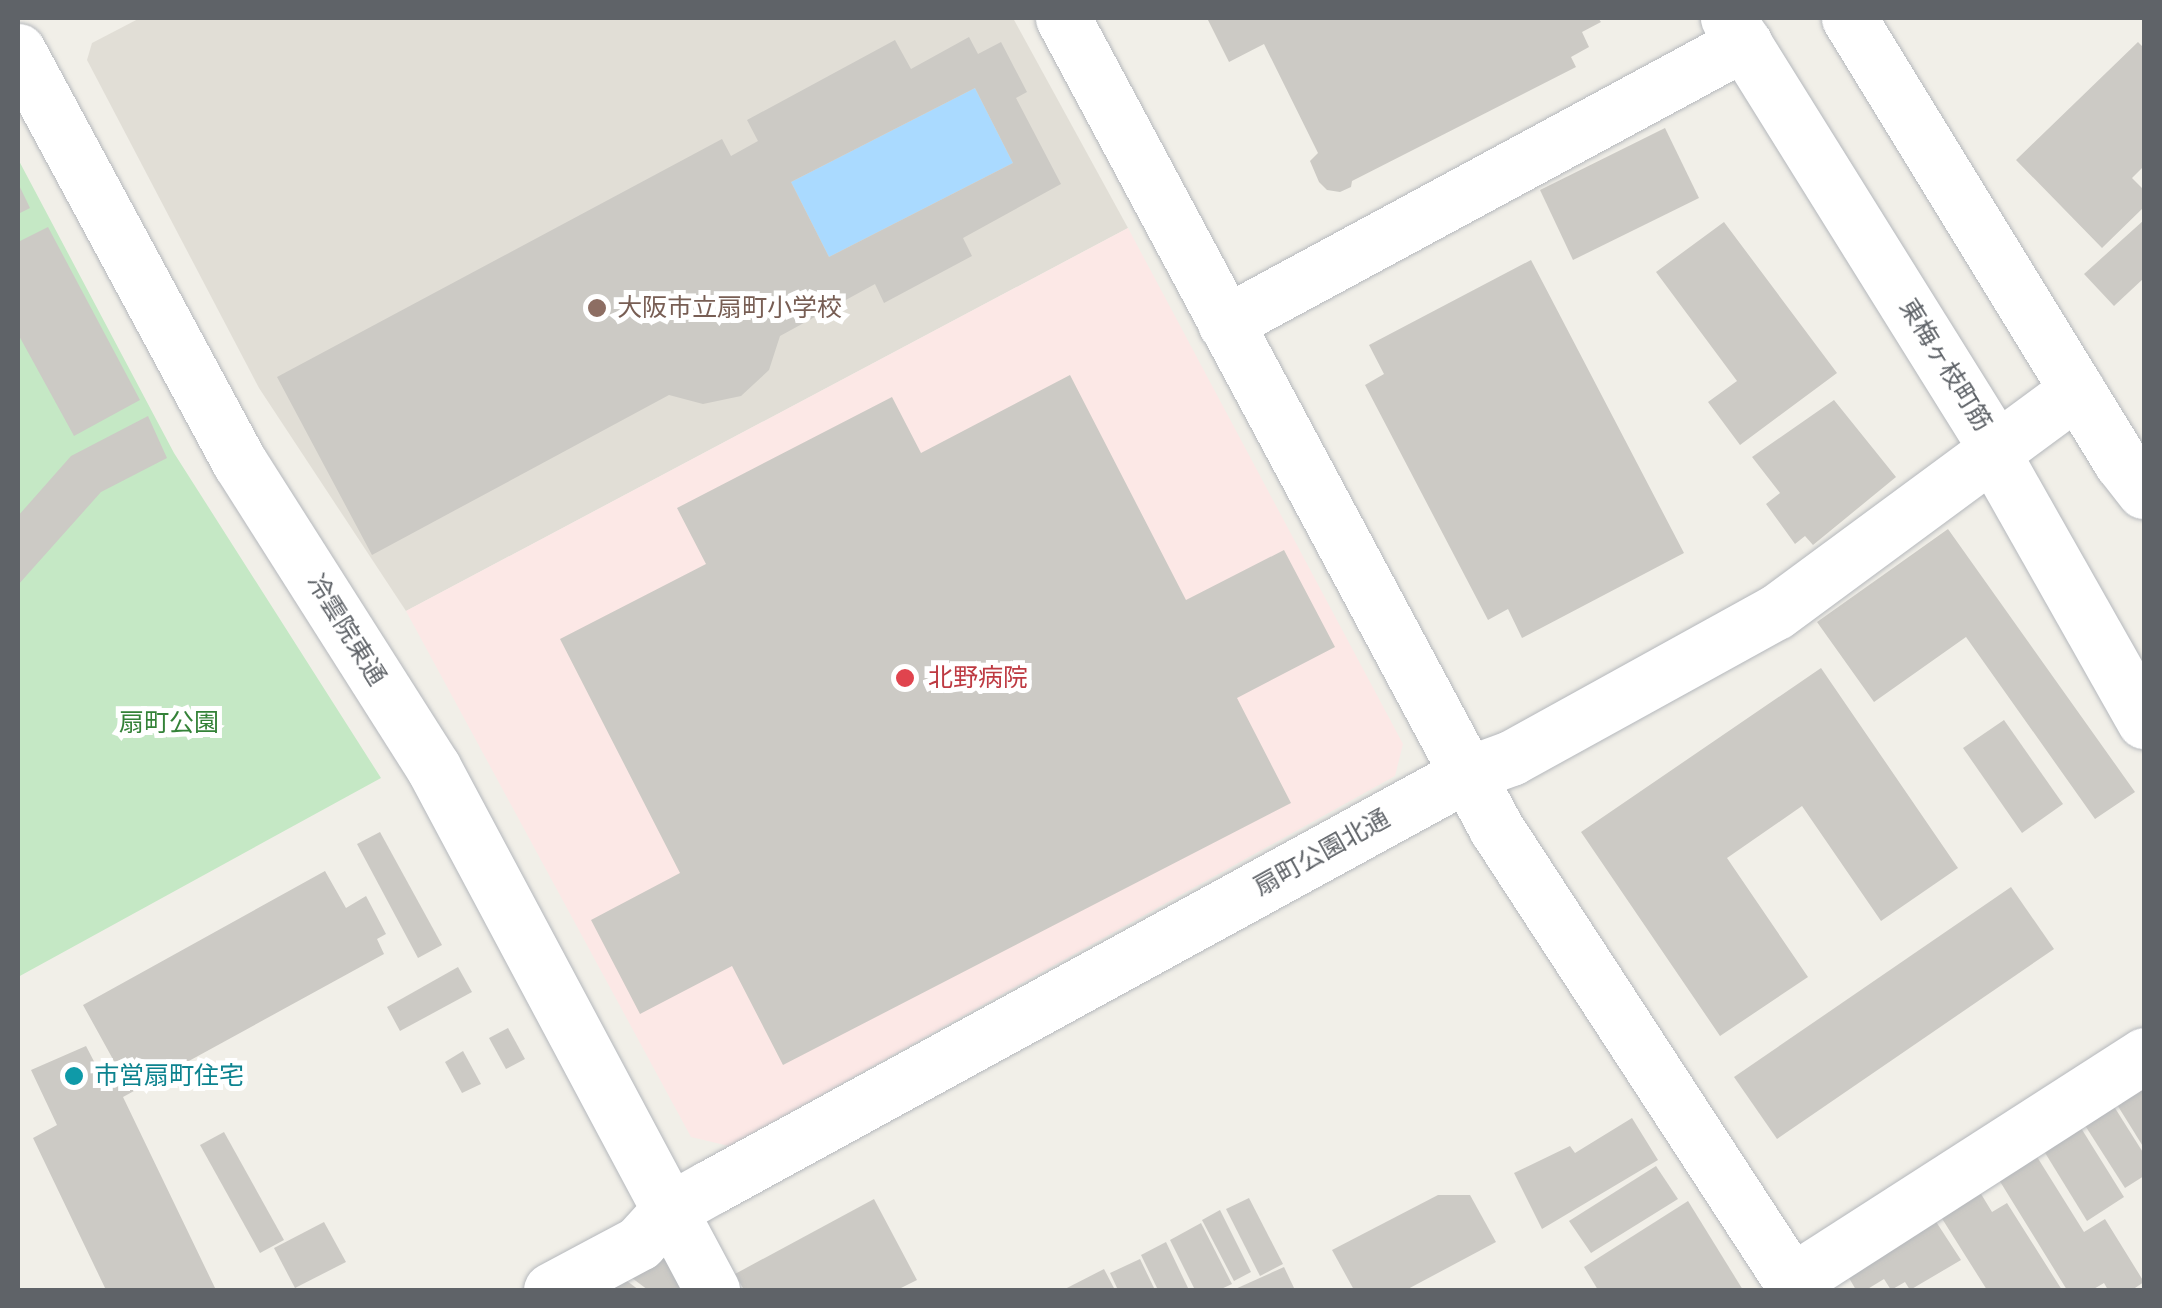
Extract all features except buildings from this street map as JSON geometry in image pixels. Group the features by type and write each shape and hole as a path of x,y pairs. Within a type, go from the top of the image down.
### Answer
{"street":[{"path":"18,27 36,18"},
{"path":"1066,18 1496,828 1794,1286 2144,1055"},
{"path":"1848,18 2121,462 2144,491"},
{"path":"1225,322 1736,30"},
{"name":"東梅ヶ枝町筋","path":"1736,30 1997,450 2000,468 2144,722"},
{"name":"冷雲院東通","path":"18,51 221,430 432,768 712,1290"},
{"name":"扇町公園北通","path":"551,1290 639,1242 668,1212 1466,774 1510,758 1776,612 2077,390"}],"shaded area":[{"name":"大阪市立扇町小学校","path":"140,18 1013,18 1128,228 406,611 259,388 87,60 92,43"},
{"name":"北野病院","path":"1128,228 1403,744 1395,776 729,1146 691,1137 406,611"}],"green space":[{"name":"扇町公園","path":"18,159 174,453 381,778 18,977"}],"water":[{"path":"975,88 1013,163 829,257 791,182"}],"place":[{"name":"大阪市立扇町小学校","path":"597,308"},
{"name":"北野病院","path":"905,678"},
{"name":"市営扇町住宅","path":"74,1076"}]}
